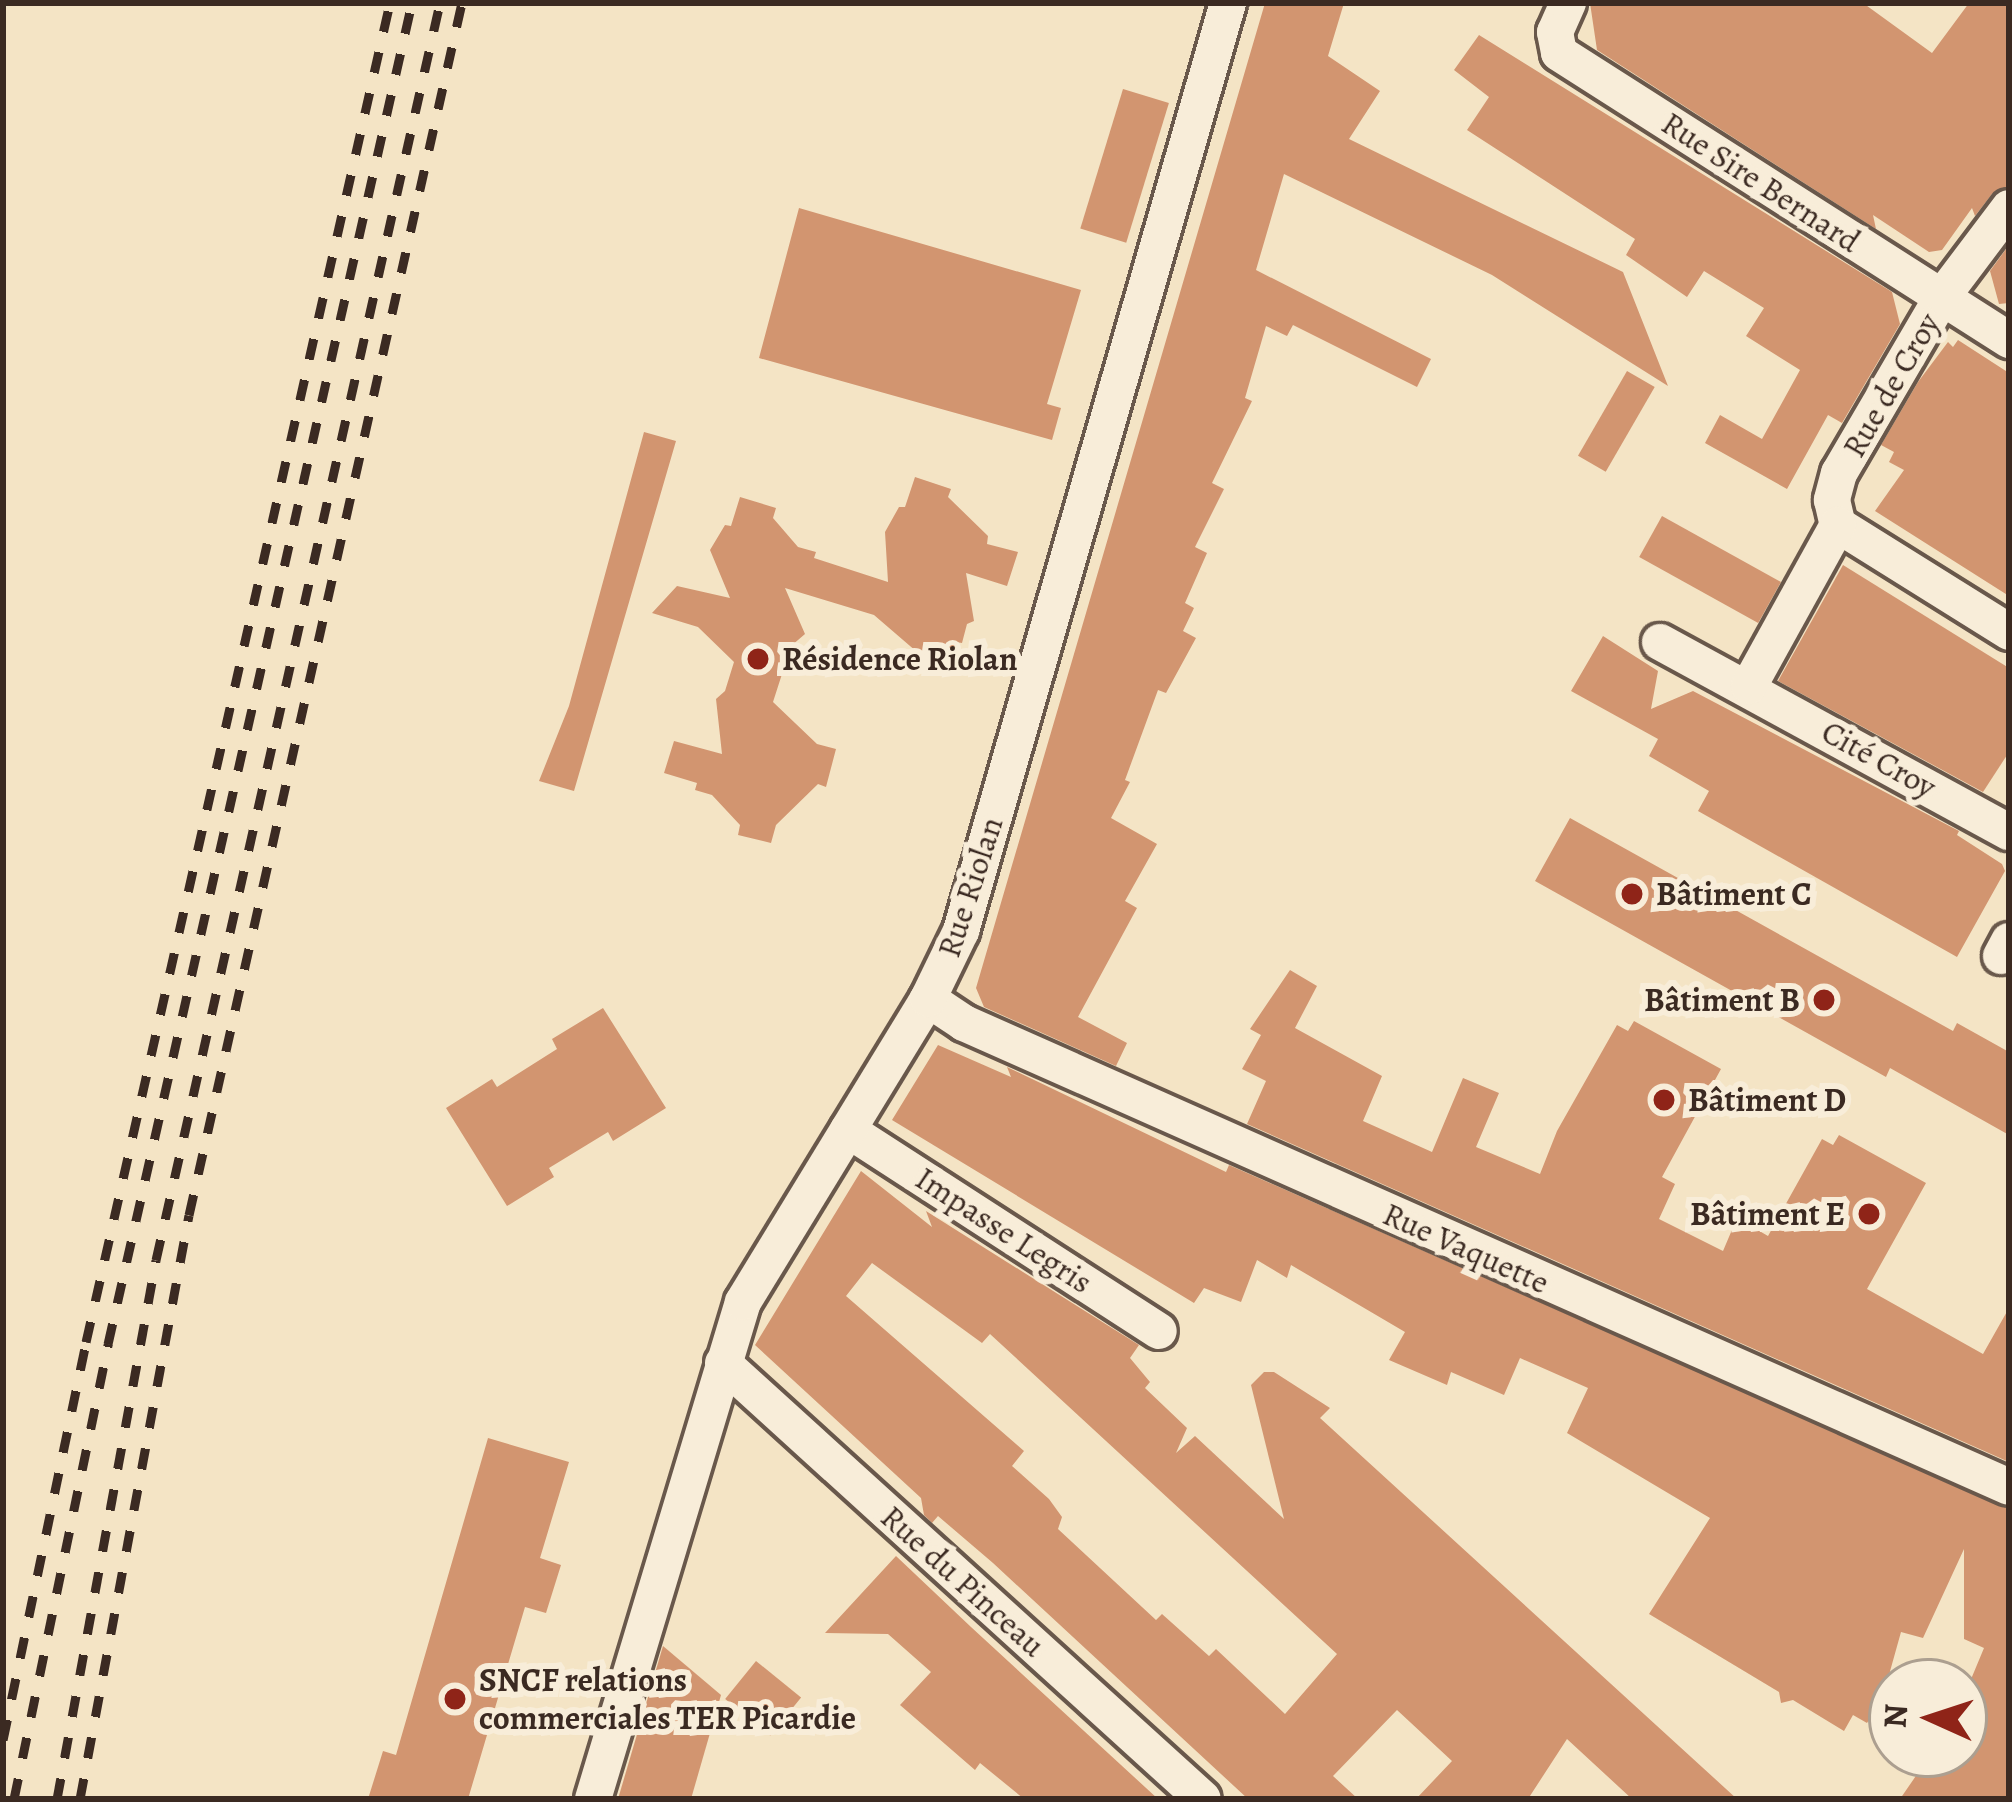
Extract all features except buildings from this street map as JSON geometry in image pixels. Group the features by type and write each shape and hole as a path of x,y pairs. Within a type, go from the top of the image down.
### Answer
{"street":[{"name":"Rue Riolan","path":"593,1799 743,1302 928,999 962,931 1228,3"},
{"name":"Rue Sire Bernard","path":"1568,3 1555,32 1559,53 2009,340"},
{"name":"Rue de Croy","path":"1838,525 1832,500 1839,473 1942,297 2009,208"},
{"path":"1749,686 1838,525 2009,632"},
{"name":"Cité Croy","path":"1660,642 1749,686 2009,832"},
{"name":"Rue Vaquette","path":"928,999 964,1023 2009,1486"},
{"name":"Impasse Legris","path":"848,1130 1159,1331"},
{"name":"Rue du Pinceau","path":"723,1363 1203,1799"}],"railway":[{"path":"3,1740 86,1342 390,3"},
{"path":"14,1799 108,1344 412,3"},
{"path":"57,1799 156,1260 440,3"},
{"path":"80,1799 189,1215 462,3"}],"place":[{"name":"Résidence Riolan","path":"758,659"},
{"name":"Bâtiment C","path":"1632,894"},
{"name":"Bâtiment B","path":"1824,1000"},
{"name":"Bâtiment D","path":"1664,1100"},
{"name":"Bâtiment E","path":"1869,1214"},
{"name":"SNCF relations commerciales TER Picardie","path":"455,1699"}]}
